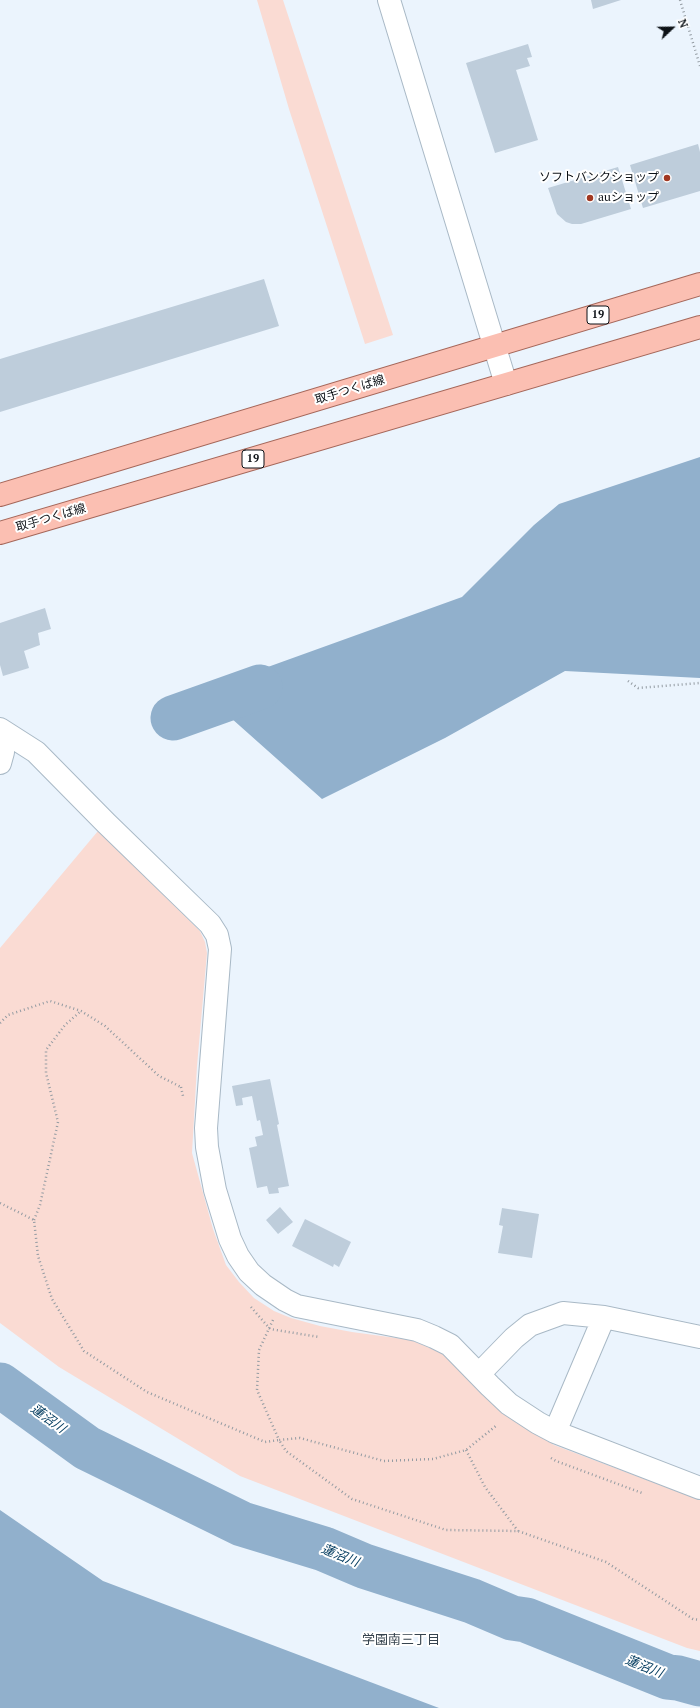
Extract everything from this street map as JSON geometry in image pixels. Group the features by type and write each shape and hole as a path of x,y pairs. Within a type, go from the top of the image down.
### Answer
{"main road":[{"name":"取手つくば線","path":"0,495 700,284"},
{"name":"取手つくば線","path":"0,533 700,327"}],"street":[{"path":"389,0 506,384"},
{"path":"0,730 3,752 0,763"},
{"path":"0,730 36,752 106,823 210,924 217,935 220,949 206,1128 207,1147 215,1190 230,1240 238,1256 249,1272 268,1289 297,1306 417,1330 434,1337 450,1345 509,1404 556,1432 700,1488"},
{"path":"479,1374 514,1338 530,1324 563,1313 604,1317 700,1337"},
{"path":"556,1432 604,1317"}],"path":[{"path":"680,0 700,66"},
{"path":"628,681 638,688 700,683"},
{"path":"0,1023 8,1015 50,1002 81,1011 106,1026 159,1076 182,1087"},
{"path":"81,1011 65,1025 46,1050 46,1073 58,1122 40,1205 34,1220 38,1256 52,1299 84,1352 147,1392 265,1442 300,1438 384,1461 433,1459 466,1450 500,1423"},
{"path":"0,1203 34,1220"},
{"path":"273,1320 259,1350 257,1390 279,1440 286,1451 352,1499 446,1530 518,1531 606,1562 693,1619 700,1620"},
{"path":"466,1450 485,1486 518,1531"}],"shaded area":[{"path":"257,0 283,0 393,335 365,344 289,109"},
{"path":"98,831 200,931 205,942 207,953 197,1066 192,1153 213,1229 226,1265 254,1298 274,1311 291,1318 320,1326 411,1340 430,1348 447,1356 498,1409 554,1445 700,1500 700,1651 687,1648 240,1476 59,1367 0,1323 0,948"}],"water":[{"path":"700,457 700,678 565,671 445,738 322,799 231,718 179,699 462,597 534,525 559,504"},
{"path":"0,1510 103,1581 439,1708 0,1708"}],"building":[{"path":"591,0 621,0 593,9"},
{"path":"528,44 532,57 527,58 530,66 516,70 538,140 495,153 466,63"},
{"name":"ソフトバンクショップ","path":"698,144 700,152 700,191 643,208 630,165"},
{"name":"auショップ","path":"618,167 631,209 581,224 566,222 557,214 548,188"},
{"path":"264,279 279,326 0,412 0,359"},
{"path":"45,608 51,629 38,633 40,645 24,651 29,668 3,676 0,665 0,623"},
{"path":"270,1079 289,1186 278,1188 279,1193 269,1194 267,1186 257,1188 249,1148 257,1146 255,1137 263,1135 260,1120 257,1121 252,1096 242,1098 243,1105 236,1106 232,1086"},
{"path":"280,1207 293,1222 278,1234 266,1220"},
{"path":"502,1208 539,1214 532,1258 498,1253 503,1226 499,1225"},
{"path":"305,1219 351,1242 339,1267 334,1264 333,1267 292,1246"}],"waterway":[{"path":"173,718 260,687"},
{"name":"蓮沼川","path":"0,1385 87,1448 242,1524 324,1549 364,1566 472,1601 512,1618 526,1620 668,1677 700,1684"}],"place":[{"name":"ソフトバンクショップ","path":"667,178"},
{"name":"auショップ","path":"590,198"}],"district":[{"name":"学園南三丁目","path":"401,1640"}]}
